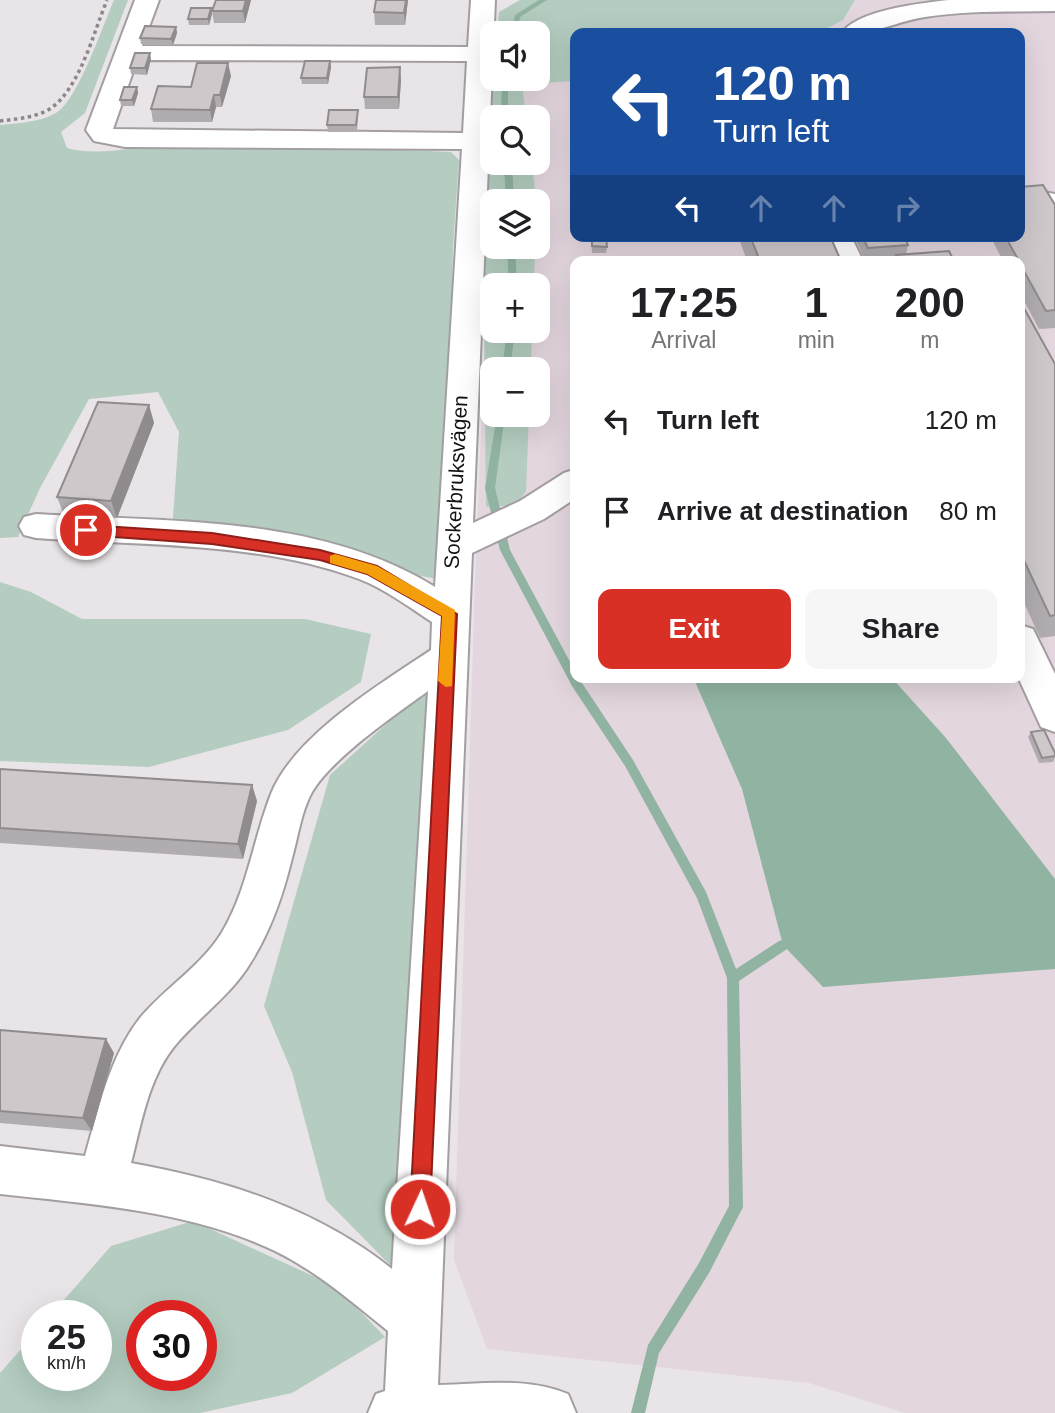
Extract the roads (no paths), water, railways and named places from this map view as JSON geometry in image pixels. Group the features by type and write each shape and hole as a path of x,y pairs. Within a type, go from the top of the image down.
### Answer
{"street":[{"path":"147,0 99,130 103,135 125,139 474,141"},
{"name":"Sockerbruksvägen","path":"482,21 483,0"},
{"path":"862,28 873,21 922,9 1055,4"},
{"path":"129,53 480,54"},
{"name":"Sockerbruksvägen","path":"402,1412 414,1319 449,614 466,541 474,141 480,54"},
{"path":"1025,197 1055,202"},
{"path":"466,541 532,510 570,485"},
{"path":"36,526 212,538 320,555 372,570 449,614"},
{"path":"1025,650 1055,716"},
{"path":"102,1183 143,1055 154,1036 234,952 253,919 292,788 309,764 413,681 447,658"},
{"path":"0,1170 159,1191 248,1216 329,1253 414,1319"},
{"path":"402,1412 539,1412"}],"waterway":[{"path":"516,21 517,16 544,0"},
{"path":"505,91 505,105"},
{"path":"509,175 509,189"},
{"path":"512,259 512,273"},
{"path":"508,357 509,343"},
{"path":"499,427 490,488 505,550 570,672"},
{"path":"576,683 629,763 702,896 733,978"},
{"path":"733,978 783,945"},
{"path":"638,1413 653,1350 704,1268 736,1207 733,978"}]}
